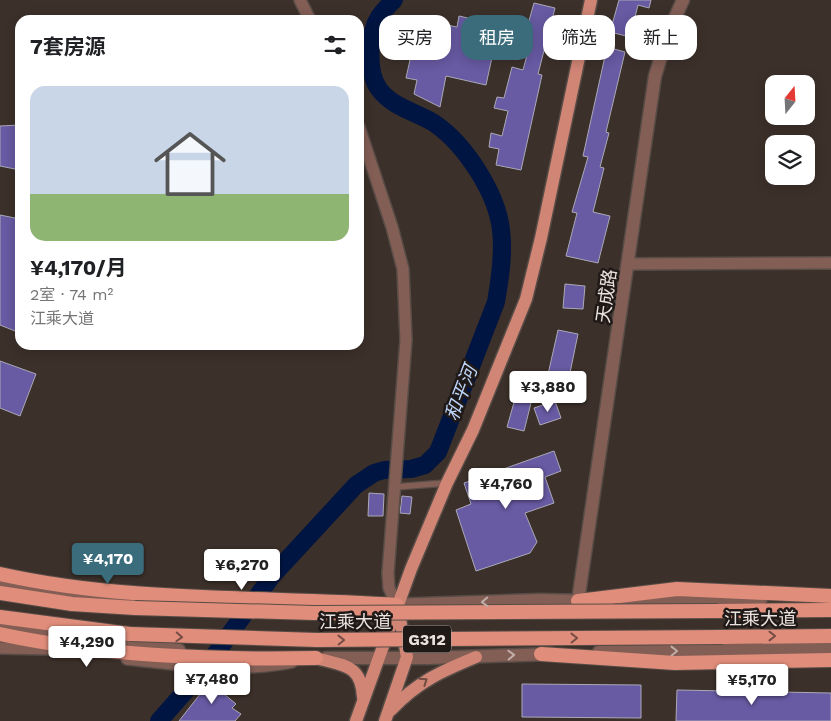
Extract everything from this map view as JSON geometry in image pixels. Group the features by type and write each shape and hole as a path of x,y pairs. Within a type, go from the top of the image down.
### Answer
{"highway":[{"path":"0,574 107,591 270,602 397,605"},
{"path":"578,601 676,589 831,597"},
{"name":"江乘大道","path":"0,593 72,604 239,612 502,613 831,610"},
{"name":"江乘大道","path":"0,617 130,634 222,638 317,640 831,636"},
{"path":"0,634 110,651 246,659 316,658"},
{"path":"541,654 675,663 831,660"}],"main road":[{"path":"356,721 397,605 447,483 473,430 526,298 541,238 591,0"},
{"path":"386,717 407,657 397,605"},
{"path":"386,717 407,692 432,675 476,656"},
{"path":"316,658 349,667 357,673 362,682 364,701"}],"street":[{"path":"300,0 308,15"},
{"name":"天成路","path":"578,601 655,76 669,31 683,0"},
{"path":"364,142 392,227 403,269 406,340 388,573 389,588 397,605 540,600 831,597"},
{"path":"628,264 831,263"},
{"path":"0,585 37,592 129,601 214,604 270,602"},
{"path":"0,625 180,650 316,658 379,659 831,648"},
{"path":"0,648 44,648 174,664 222,666 270,667 316,658"}],"lane":[{"path":"396,482 447,483"}],"building":[{"path":"619,0 651,0 649,8 638,5 636,15 625,15 625,36 615,33 615,15"},
{"path":"534,3 555,8 553,15 543,15 543,55 538,74 542,75 521,170 496,165 499,149 489,147 491,133 502,136 508,111 494,108 497,97 504,98 512,67 523,70 526,60 533,60 533,15 531,15"},
{"path":"459,16 461,16 461,60 491,60 486,85 446,76 440,107 414,94 417,80 406,78 410,60 451,60 451,26 457,27"},
{"path":"615,49 625,52 606,132 609,133 600,167 604,168 593,212 610,216 598,263 566,256 577,213 572,212 588,157 583,156 604,60 615,60"},
{"path":"15,125 15,169 0,166 0,126"},
{"path":"0,215 15,218 15,331 0,325"},
{"path":"565,284 585,286 583,309 563,308"},
{"path":"558,330 578,334 565,397 544,392"},
{"path":"0,361 36,374 20,416 0,408"},
{"path":"515,399 531,403 524,431 507,427"},
{"path":"555,401 561,418 540,425 534,408"},
{"path":"554,451 561,471 545,477 554,503 525,513 537,542 530,553 476,571 456,510 471,504 464,483"},
{"path":"369,493 384,494 383,516 368,516"},
{"path":"402,496 412,497 410,514 400,513"},
{"path":"215,675 224,681 218,689 236,704 232,708 241,714 235,721 179,721"},
{"path":"522,684 641,685 641,718 522,717"},
{"path":"677,690 831,693 831,721 676,721"}],"waterway":[{"name":"和平河","path":"159,721 203,671 272,576 356,485 374,473 384,470 411,469 425,465 438,452 496,302 501,266 501,230 493,201 478,170 446,132 434,123 391,100 384,95 375,82 370,53 375,24 384,10 394,0"}]}
